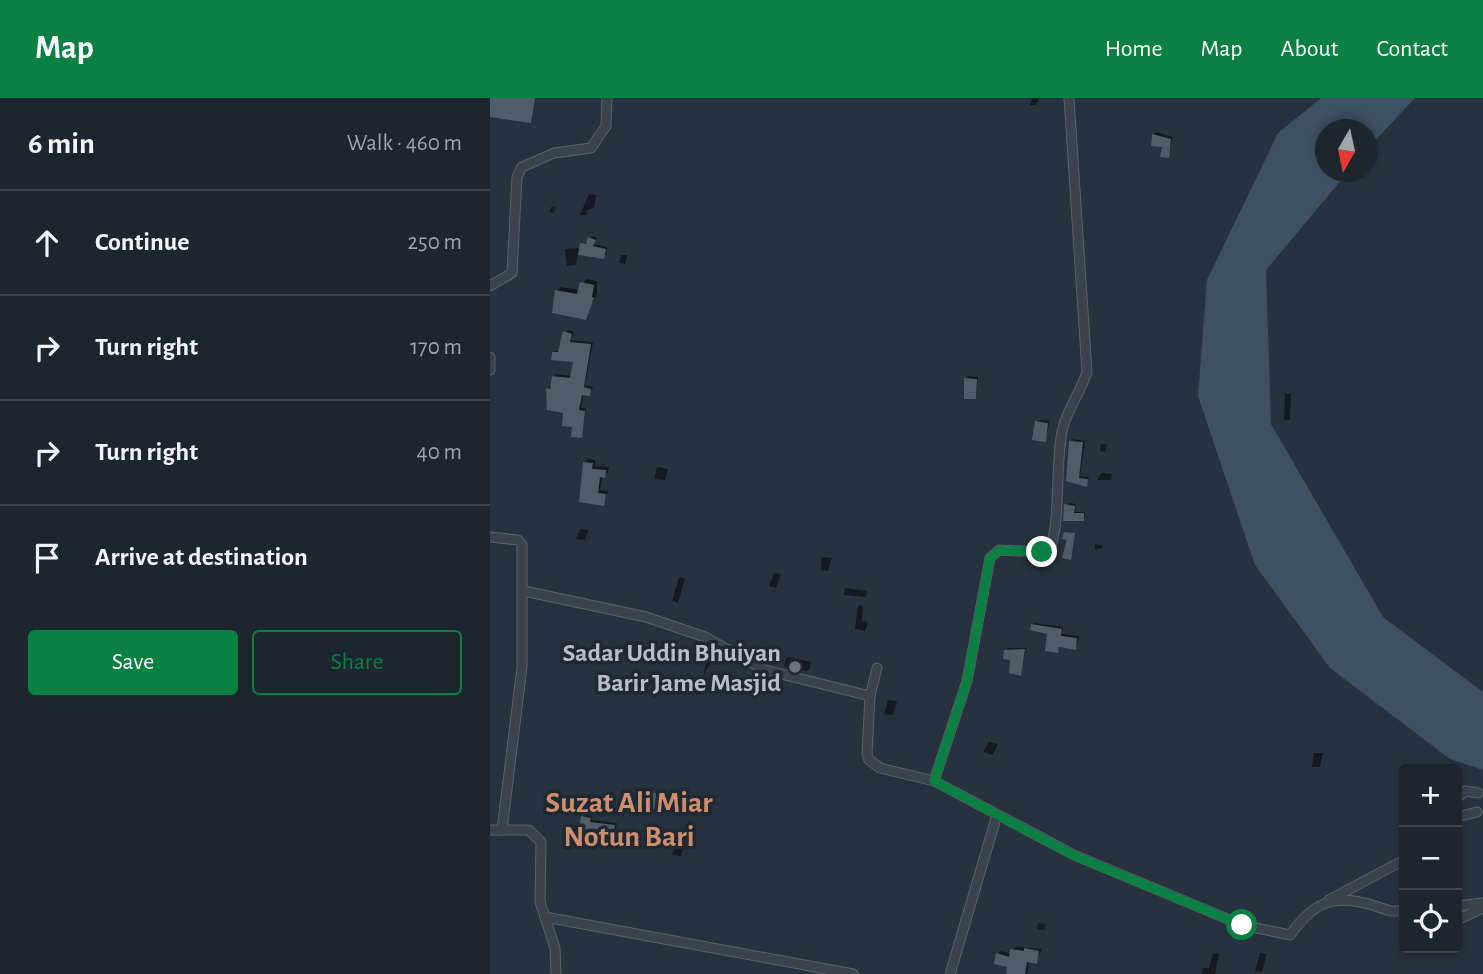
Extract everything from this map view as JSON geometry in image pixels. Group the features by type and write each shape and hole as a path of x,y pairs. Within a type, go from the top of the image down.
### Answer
{"street":[{"path":"490,286 512,274 517,177 522,167 554,153 591,148 607,126 607,98"},
{"path":"934,781 967,681 990,558 999,550 1042,552 1051,547 1061,435 1066,414 1075,402 1087,372 1069,98"},
{"path":"490,357 490,370"},
{"path":"490,537 514,539 522,545 524,591 522,667 502,830"},
{"path":"524,591 646,617 705,638 765,670 870,696"},
{"path":"877,668 870,696 869,760 880,768 934,781 1073,855 1242,925 1290,935 1306,913 1399,863"},
{"path":"1462,793 1465,791 1478,793"},
{"path":"1462,816 1477,812"},
{"path":"950,974 997,815"},
{"path":"490,830 528,830 541,842 539,897 555,947 556,974"},
{"path":"1327,901 1353,901 1390,913 1399,911"},
{"path":"1462,906 1483,906"},
{"path":"1462,917 1483,906"},
{"path":"545,917 853,974"}],"water":[{"path":"1321,98 1415,98 1378,137 1378,119 1315,119 1315,182 1340,182 1266,270 1271,424 1383,617 1483,692 1483,770 1450,759 1330,668 1255,565 1198,396 1207,280 1278,133"}],"building":[{"path":"490,98 535,98 531,123 490,117"},
{"path":"1152,134 1171,139 1169,158 1160,157 1162,147 1151,146"},
{"path":"588,237 596,240 593,246 606,249 604,259 578,255 580,243 586,244"},
{"path":"580,282 594,285 594,298 586,320 552,313 555,290 577,294"},
{"path":"563,331 572,334 570,342 591,344 584,387 591,389 590,396 582,395 579,410 585,411 582,438 571,437 572,427 562,426 563,413 547,410 546,388 550,389 552,376 570,378 573,362 551,360 552,352 558,352"},
{"path":"964,378 977,379 976,399 964,399"},
{"path":"1035,421 1048,423 1046,442 1032,440"},
{"path":"1069,441 1083,442 1079,478 1088,479 1087,487 1066,481"},
{"path":"583,462 593,463 592,469 606,470 605,478 600,477 598,493 606,494 604,506 579,502"},
{"path":"1064,504 1075,506 1074,513 1084,513 1084,521 1063,521"},
{"path":"1064,532 1075,533 1071,560 1062,558 1067,540 1062,539"},
{"path":"1031,624 1062,629 1061,636 1077,638 1076,650 1059,647 1058,653 1045,651 1047,634 1030,630"},
{"path":"1025,649 1021,676 1009,673 1010,660 1003,659 1004,650"},
{"path":"652,792 669,796 666,811 636,807 638,799 651,801"},
{"path":"581,816 591,818 590,822 615,825 614,837 588,834 588,838 578,837"},
{"path":"1024,948 1039,951 1037,964 1027,962 1025,974 1006,974 1007,967 994,964 996,953 1009,957 1010,949 1024,951"}],"place":[{"name":"Sadar Uddin Bhuiyan Barir Jame Masjid","path":"795,667"}],"district":[{"name":"Suzat Ali Miar Notun Bari","path":"629,819"}],"route":[{"path":"1042,552 999,550 994,552 987,564 977,635 967,681 934,781 1073,855 1242,925"}]}
